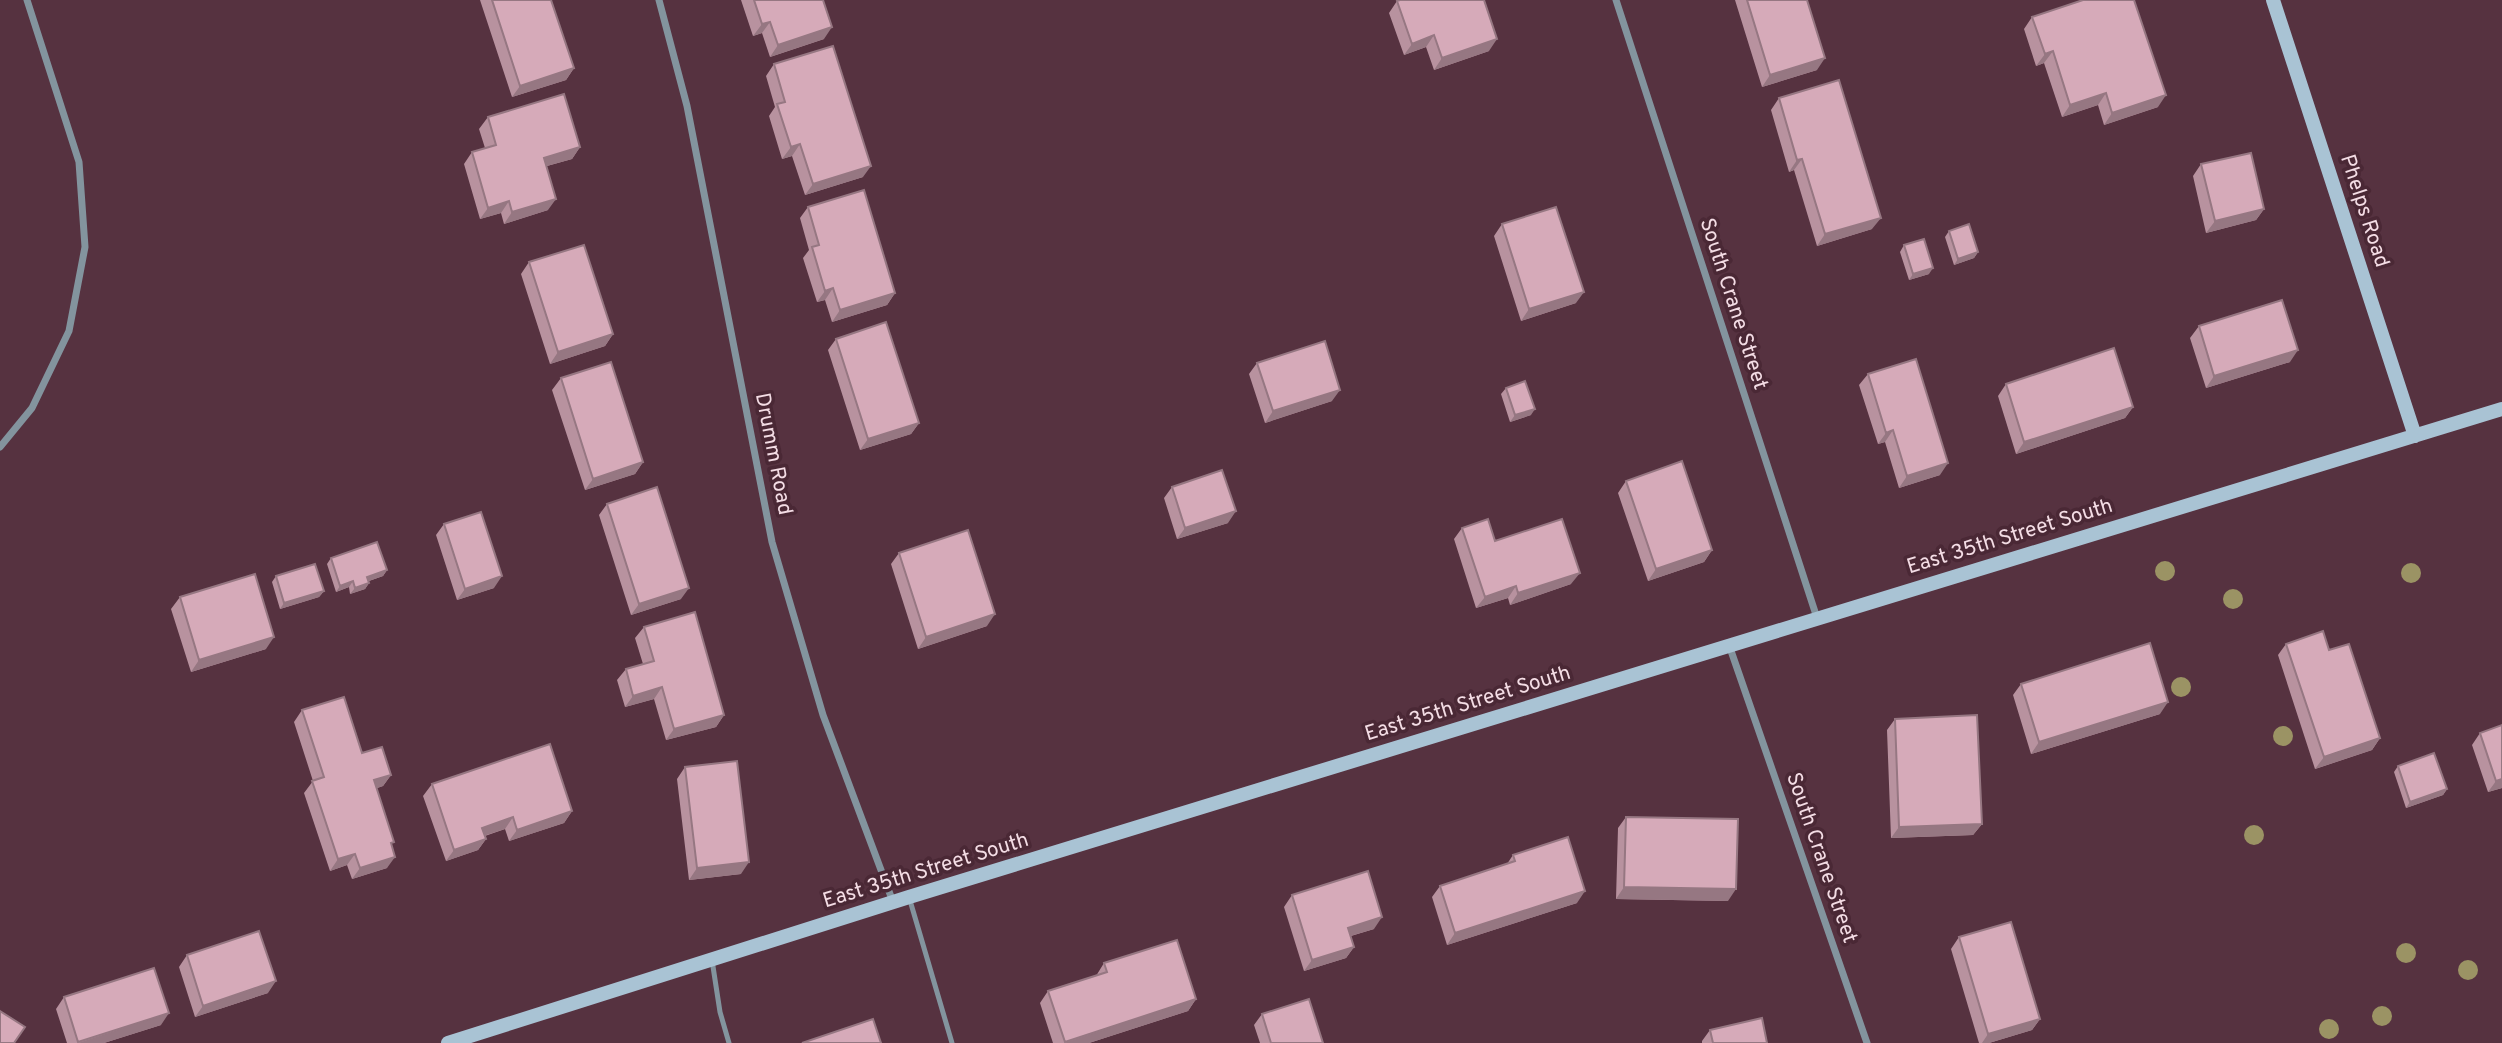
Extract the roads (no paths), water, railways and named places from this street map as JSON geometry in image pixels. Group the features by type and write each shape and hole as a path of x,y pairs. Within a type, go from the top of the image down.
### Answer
{"main road":[{"name":"Phelps Road","path":"2273,0 2414,436"},
{"name":"East 35th Street South","path":"448,1043 909,897 2502,409"}],"street":[{"path":"0,447 32,408 69,331 85,247 79,162 27,0"},
{"name":"Drumm Road","path":"659,0 687,106 772,541 823,715 893,902"},
{"name":"South Crane Street","path":"1616,0 1818,618"},
{"name":"South Crane Street","path":"1729,645 1867,1043"}],"lane":[{"path":"909,897 952,1043"},
{"path":"712,960 720,1012 729,1043"}]}
